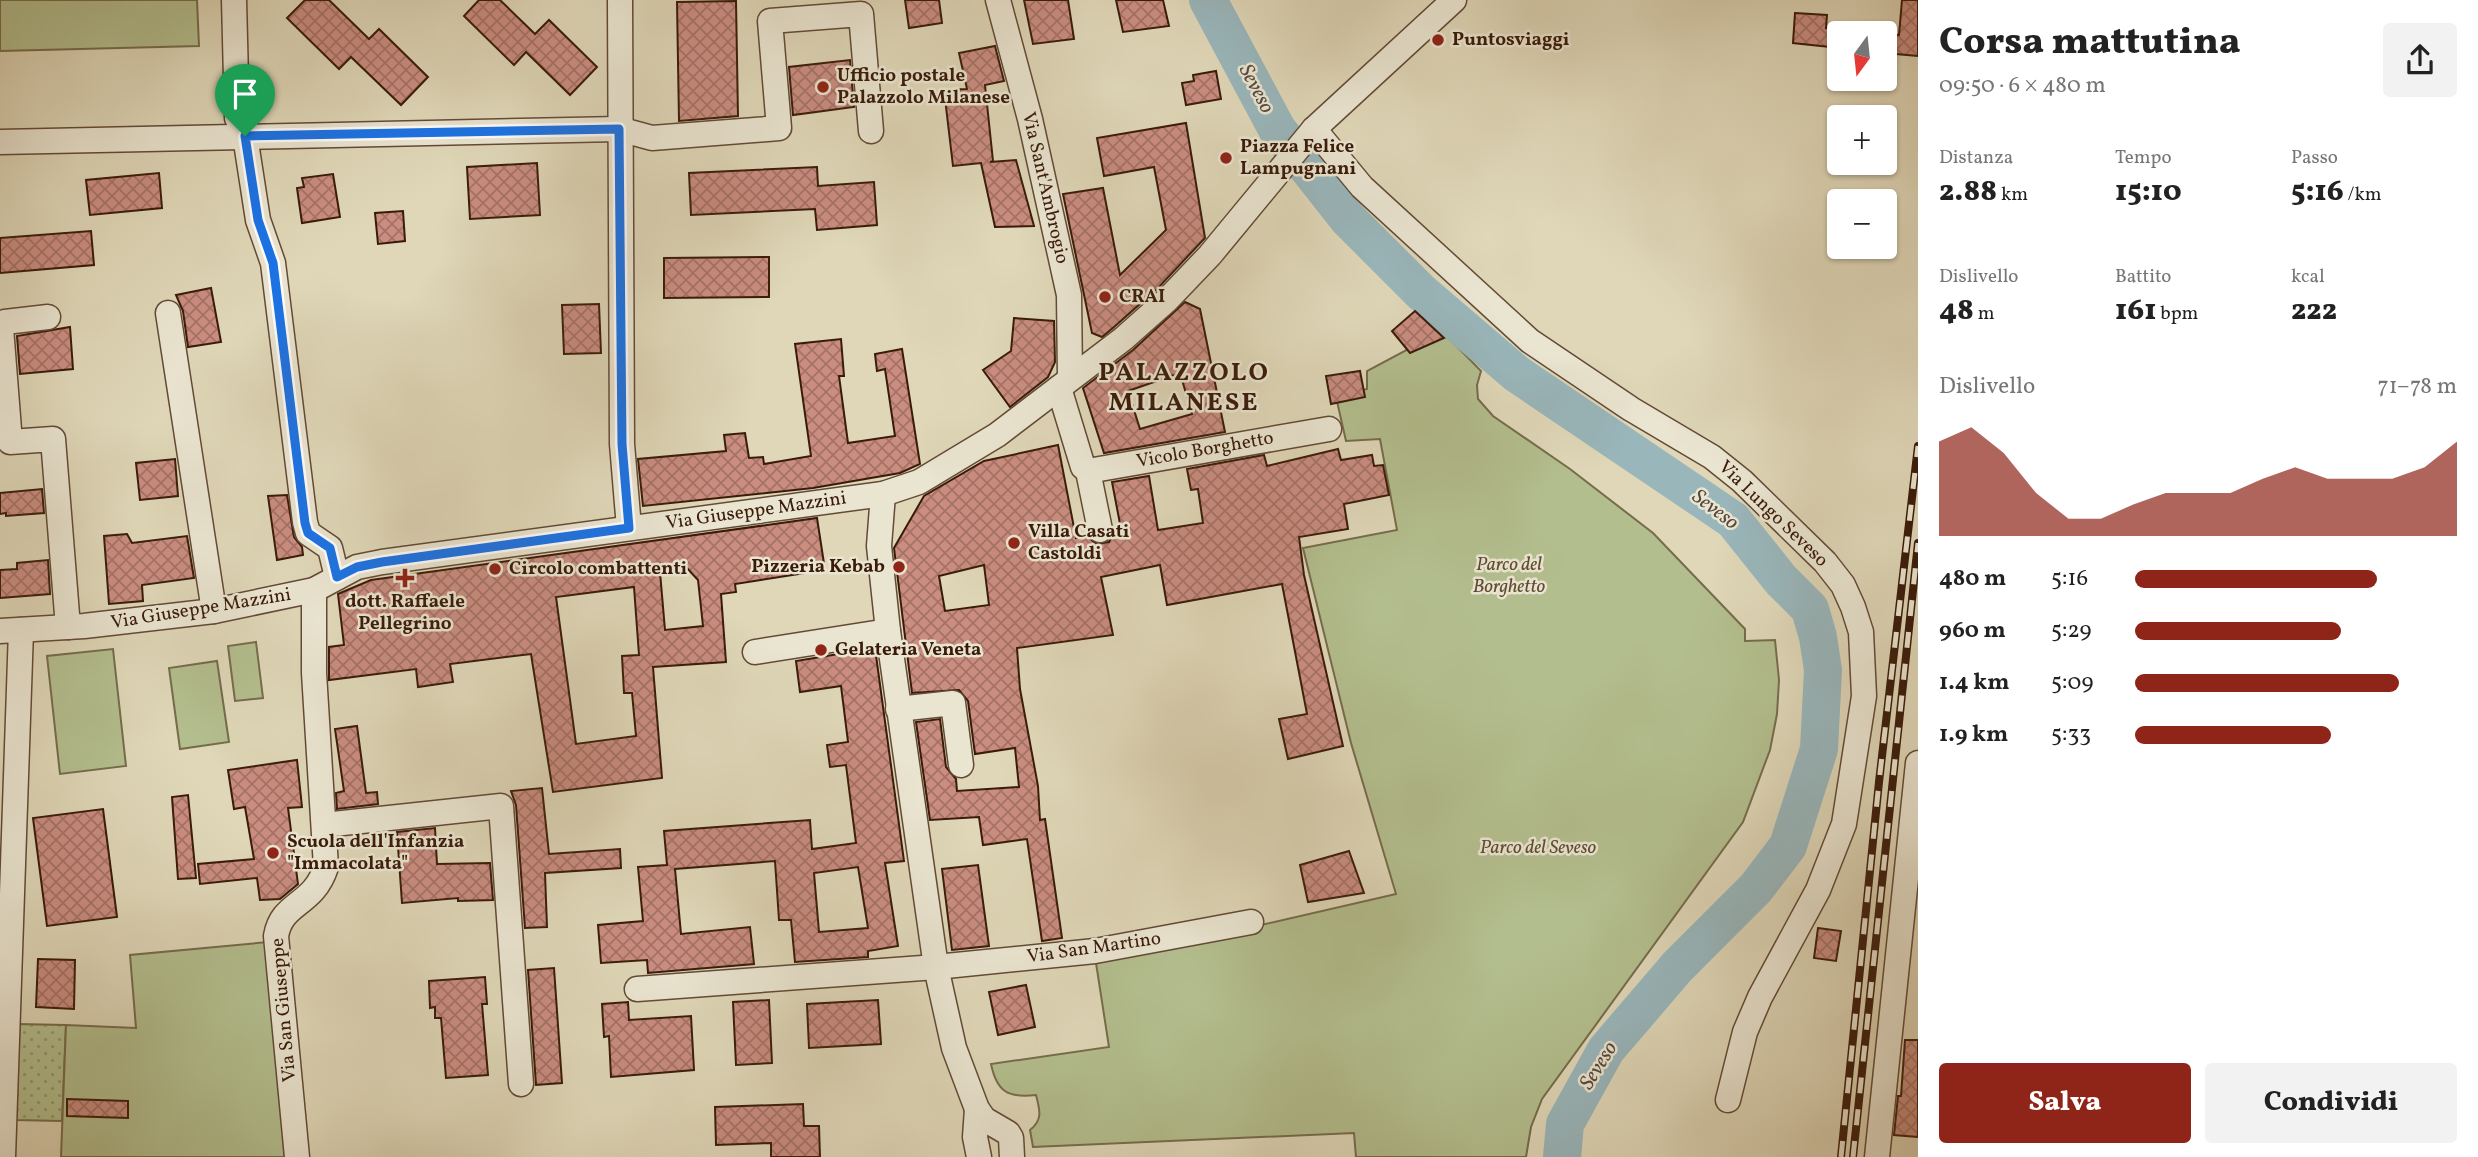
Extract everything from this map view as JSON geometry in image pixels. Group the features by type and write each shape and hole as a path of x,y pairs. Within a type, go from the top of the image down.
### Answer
{"street":[{"path":"234,0 237,118 245,136 258,220 273,263 305,523 308,533 330,548 337,577"},
{"path":"620,0 622,444 629,528"},
{"name":"Via Sant'Ambrogio","path":"998,0 1030,119 1069,295 1064,383 1100,530"},
{"name":"Via Giuseppe Mazzini","path":"10,630 68,627 214,611 314,590 357,567 382,562 883,494 919,482 997,435 1123,339 1167,300 1210,255 1310,133 1454,0"},
{"path":"0,142 619,129 652,138 779,128 770,21 861,7 871,131"},
{"name":"Via Lungo Seveso","path":"1310,133 1362,187 1531,341 1622,403 1712,457 1742,481 1825,562 1843,585 1853,607 1861,632 1864,696 1844,824 1818,890 1760,997 1745,1031 1728,1100"},
{"path":"169,313 214,611"},
{"path":"48,317 5,322 1,328 10,442 53,439 68,627"},
{"name":"Vicolo Borghetto","path":"1086,469 1329,429"},
{"path":"883,494 879,546 888,631 936,967 954,1048 976,1109 984,1119 1008,1133 1013,1146 1012,1157"},
{"name":"Via San Giuseppe","path":"297,1157 276,936 282,915 303,902 322,879 327,853 314,673 314,590"},
{"path":"3,1157 10,630"},
{"path":"755,652 888,631"},
{"path":"898,709 953,703 961,765"},
{"path":"1877,1157 1918,763"},
{"path":"324,825 501,806 521,1084"},
{"name":"Via San Martino","path":"637,989 936,967 1095,951 1251,922"},
{"path":"976,1109 975,1137 979,1157"}],"green space":[{"path":"0,0 197,0 199,46 0,51"},
{"name":"Parco del Seveso","path":"1442,331 1481,371 1477,385 1478,399 1493,416 1570,469 1653,533 1745,629 1745,641 1775,640 1779,680 1777,714 1770,750 1743,822 1542,1099 1531,1127 1526,1157 1356,1157 1354,1133 1033,1147 1030,1130 1037,1122 1039,1114 1036,1095 1018,1096 1006,1092 997,1082 991,1064 1109,1047 1096,963 1396,894 1351,743 1303,548 1397,530 1380,439 1346,441 1336,397 1367,389 1367,371"},
{"path":"256,642 263,698 235,701 228,646"},
{"path":"113,649 126,766 60,774 47,656"},
{"path":"217,661 229,742 180,749 169,668"},
{"path":"268,942 285,1157 61,1157 66,1025 136,1028 130,955"},
{"path":"17,1024 66,1025 62,1121 15,1120"}],"building":[{"path":"305,0 329,0 369,39 379,29 428,77 401,105 351,57 339,69 287,18"},
{"path":"479,0 500,0 535,34 549,20 597,67 570,95 526,52 514,65 464,16"},
{"path":"905,0 939,0 942,23 909,28"},
{"path":"1024,0 1068,0 1074,39 1033,44"},
{"path":"1116,0 1163,0 1169,26 1123,32"},
{"path":"1902,0 1918,0 1918,56 1897,54"},
{"path":"736,1 738,116 679,121 677,2"},
{"path":"1795,13 1827,15 1827,47 1793,43"},
{"path":"995,46 1004,81 985,85 993,161 990,162 1016,160 1034,226 995,227 981,163 953,166 944,90 967,89 959,53"},
{"name":"Ufficio postale Palazzolo Milanese","path":"850,60 854,107 793,115 789,67"},
{"path":"1216,71 1221,99 1186,105 1182,83 1194,81 1193,75"},
{"path":"1186,123 1205,238 1157,289 1114,327 1102,337 1092,333 1063,194 1103,188 1120,275 1166,230 1154,167 1104,176 1097,138"},
{"path":"537,163 540,215 470,219 467,167"},
{"path":"817,167 818,186 874,182 877,225 817,230 815,209 691,215 689,173"},
{"path":"159,173 162,208 90,215 86,180"},
{"path":"333,174 340,217 302,223 297,188 304,187 302,178"},
{"path":"403,211 405,241 378,244 375,213"},
{"path":"91,231 94,265 0,273 0,238"},
{"path":"769,257 769,297 664,298 664,258"},
{"path":"211,288 221,342 188,347 183,311 176,295"},
{"path":"1185,302 1200,309 1225,432 1104,453 1083,388 1133,350","holes":["1180,373 1192,414 1140,429 1128,391"]},
{"path":"599,304 601,353 564,354 562,305"},
{"path":"1415,311 1444,338 1410,353 1392,331"},
{"path":"1014,318 1054,321 1055,362 1048,377 1010,407 983,370 1011,351"},
{"path":"70,327 73,369 20,374 17,336"},
{"path":"841,339 844,376 839,376 848,443 895,436 885,369 877,371 875,354 902,349 920,464 900,473 813,488 643,506 638,459 726,451 724,435 745,433 749,458 763,457 764,464 811,456 795,344"},
{"path":"1360,371 1365,397 1331,404 1326,376"},
{"path":"1058,445 1076,538 1087,536 1096,544 1109,542 1114,530 1121,529 1112,482 1149,476 1158,530 1203,523 1198,489 1191,490 1187,469 1264,455 1267,466 1338,449 1341,460 1372,455 1374,466 1383,465 1389,495 1344,504 1348,529 1299,537 1304,575 1343,746 1288,759 1279,719 1307,714 1282,584 1167,605 1160,565 1101,577 1113,635 1017,648 1020,689 1038,786 1040,820 1045,819 1062,938 1042,941 1027,839 983,845 979,817 930,820 916,722 940,719 946,767 956,779 957,791 1019,787 1015,748 975,754 968,701 959,690 912,693 894,548 924,496 984,461","holes":["984,565 989,605 945,611 939,576"]},
{"path":"175,459 178,496 140,500 136,463"},
{"path":"42,489 44,513 6,516 6,513 0,514 0,493"},
{"path":"287,495 294,537 302,547 303,555 277,560 268,496"},
{"path":"817,518 825,570 735,584 736,592 721,594 726,662 653,667 662,778 553,792 531,654 450,664 453,682 418,687 416,669 329,680 329,647 344,645 338,594 371,580","holes":["686,567 698,580 703,626 665,630 660,572","634,587 639,655 622,656 624,693 632,693 636,736 576,744 556,597"]},
{"path":"127,534 132,543 187,536 194,578 142,585 143,601 109,604 104,536"},
{"path":"48,560 50,594 0,598 0,570 17,569 17,563"},
{"path":"875,648 904,861 885,863 898,946 868,951 868,957 795,962 791,920 779,920 775,861 675,869 681,934 750,927 754,964 648,973 647,960 601,963 598,925 643,921 638,867 667,865 664,831 810,820 812,849 856,843 846,765 830,767 827,745 848,742 841,686 800,692 796,661","holes":["858,867 868,928 819,932 814,873"]},
{"path":"357,726 366,793 377,792 378,804 337,809 336,793 344,791 335,729"},
{"name":"Scuola dell'Infanzia \"Immacolata\"","path":"297,760 302,807 288,808 298,884 280,899 260,900 257,878 200,884 198,864 254,859 245,807 234,809 228,770"},
{"path":"542,788 549,854 620,849 621,868 545,873 547,927 525,928 516,805 511,791"},
{"path":"188,795 196,878 178,879 172,797"},
{"path":"103,809 117,917 47,926 33,818"},
{"path":"435,828 437,864 490,863 493,900 458,901 458,898 402,903 397,832"},
{"path":"1349,851 1364,893 1308,902 1300,865"},
{"path":"978,865 989,946 952,950 942,869"},
{"path":"1818,928 1841,931 1836,961 1814,958"},
{"path":"38,959 75,960 74,1009 36,1007"},
{"path":"554,968 562,1083 536,1085 528,970"},
{"path":"485,977 487,1004 482,1004 488,1075 446,1078 441,1018 435,1018 435,1007 430,1008 429,981"},
{"path":"1026,985 1035,1027 998,1035 989,992"},
{"path":"769,1000 772,1063 736,1065 733,1002"},
{"path":"878,1000 881,1044 809,1048 807,1004"},
{"path":"628,1002 629,1020 691,1016 694,1070 611,1077 609,1036 604,1037 602,1004"},
{"path":"1905,1040 1918,1040 1918,1137 1894,1135 1898,1096 1901,1096"},
{"path":"67,1099 128,1101 128,1118 67,1116"},
{"path":"803,1104 804,1126 819,1126 820,1157 771,1157 771,1143 716,1145 715,1107"}],"waterway":[{"name":"Seveso","path":"1208,0 1277,129 1348,219 1421,292 1517,374 1733,520 1781,580 1810,609 1823,670 1819,749 1788,846 1756,888 1677,967 1606,1050 1565,1124 1562,1157"}],"railway":[{"path":"1841,1157 1879,782 1918,446"},
{"path":"1853,1157 1918,543"}],"place":[{"name":"Puntosviaggi","path":"1438,40"},
{"name":"Ufficio postale Palazzolo Milanese","path":"823,87"},
{"name":"Piazza Felice Lampugnani","path":"1226,158"},
{"name":"CRAI","path":"1105,297"},
{"name":"Villa Casati Castoldi","path":"1014,543"},
{"name":"Pizzeria Kebab","path":"899,567"},
{"name":"Circolo combattenti","path":"495,569"},
{"name":"dott. Raffaele Pellegrino","path":"405,578"},
{"name":"Gelateria Veneta","path":"821,650"},
{"name":"Scuola dell'Infanzia \"Immacolata\"","path":"273,853"}],"district":[{"name":"PALAZZOLO MILANESE","path":"1184,388"}],"route":[{"path":"619,129 622,444 629,528 382,562 357,567 337,577 330,548 308,533 305,523 273,263 258,220 245,136 373,136 619,129"}],"park label":[{"name":"Parco del Borghetto","path":"1509,576"}]}
